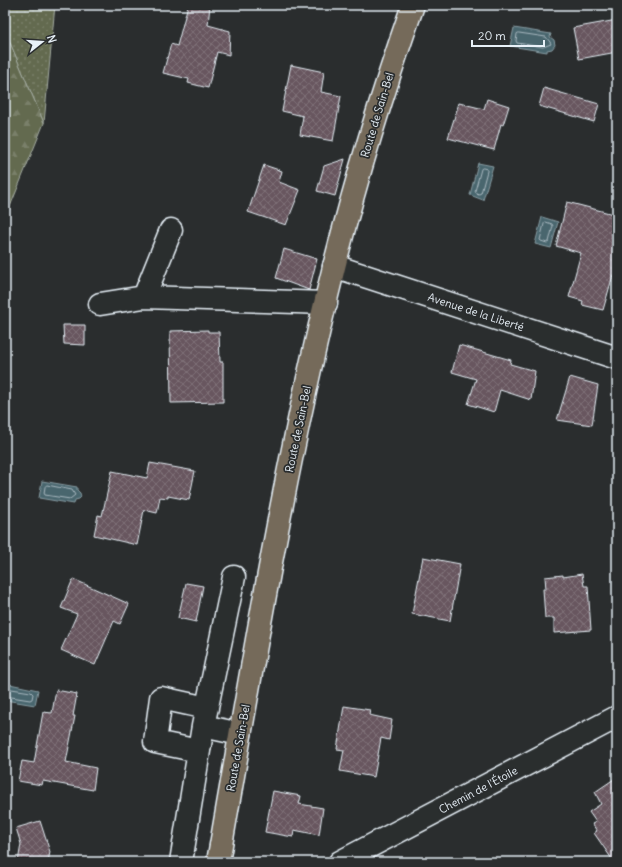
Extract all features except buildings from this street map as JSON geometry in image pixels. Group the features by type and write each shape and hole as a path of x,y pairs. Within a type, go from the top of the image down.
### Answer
{"main road":[{"name":"Route de Sain-Bel","path":"218,862 240,734 296,434 334,266 387,80 413,5"}],"street":[{"path":"144,298 172,230"},
{"name":"Avenue de la Liberté","path":"334,266 617,358"},
{"path":"100,304 144,298 326,303"},
{"path":"180,862 205,717 234,577"},
{"path":"199,751 154,742 161,698 240,734"},
{"name":"Chemin de l'Étoile","path":"340,862 617,717"}],"green space":[{"path":"5,5 55,5 44,123 5,31"},
{"path":"5,31 44,123 5,219"}],"water":[{"path":"514,28 551,34 550,37 554,40 555,45 552,49 547,50 547,52 510,46"},
{"path":"478,163 493,166 483,200 470,195"},
{"path":"542,217 558,222 551,248 535,244"},
{"path":"42,481 77,487 81,497 75,500 74,504 39,498"},
{"path":"5,683 38,690 35,705 5,700"}]}
